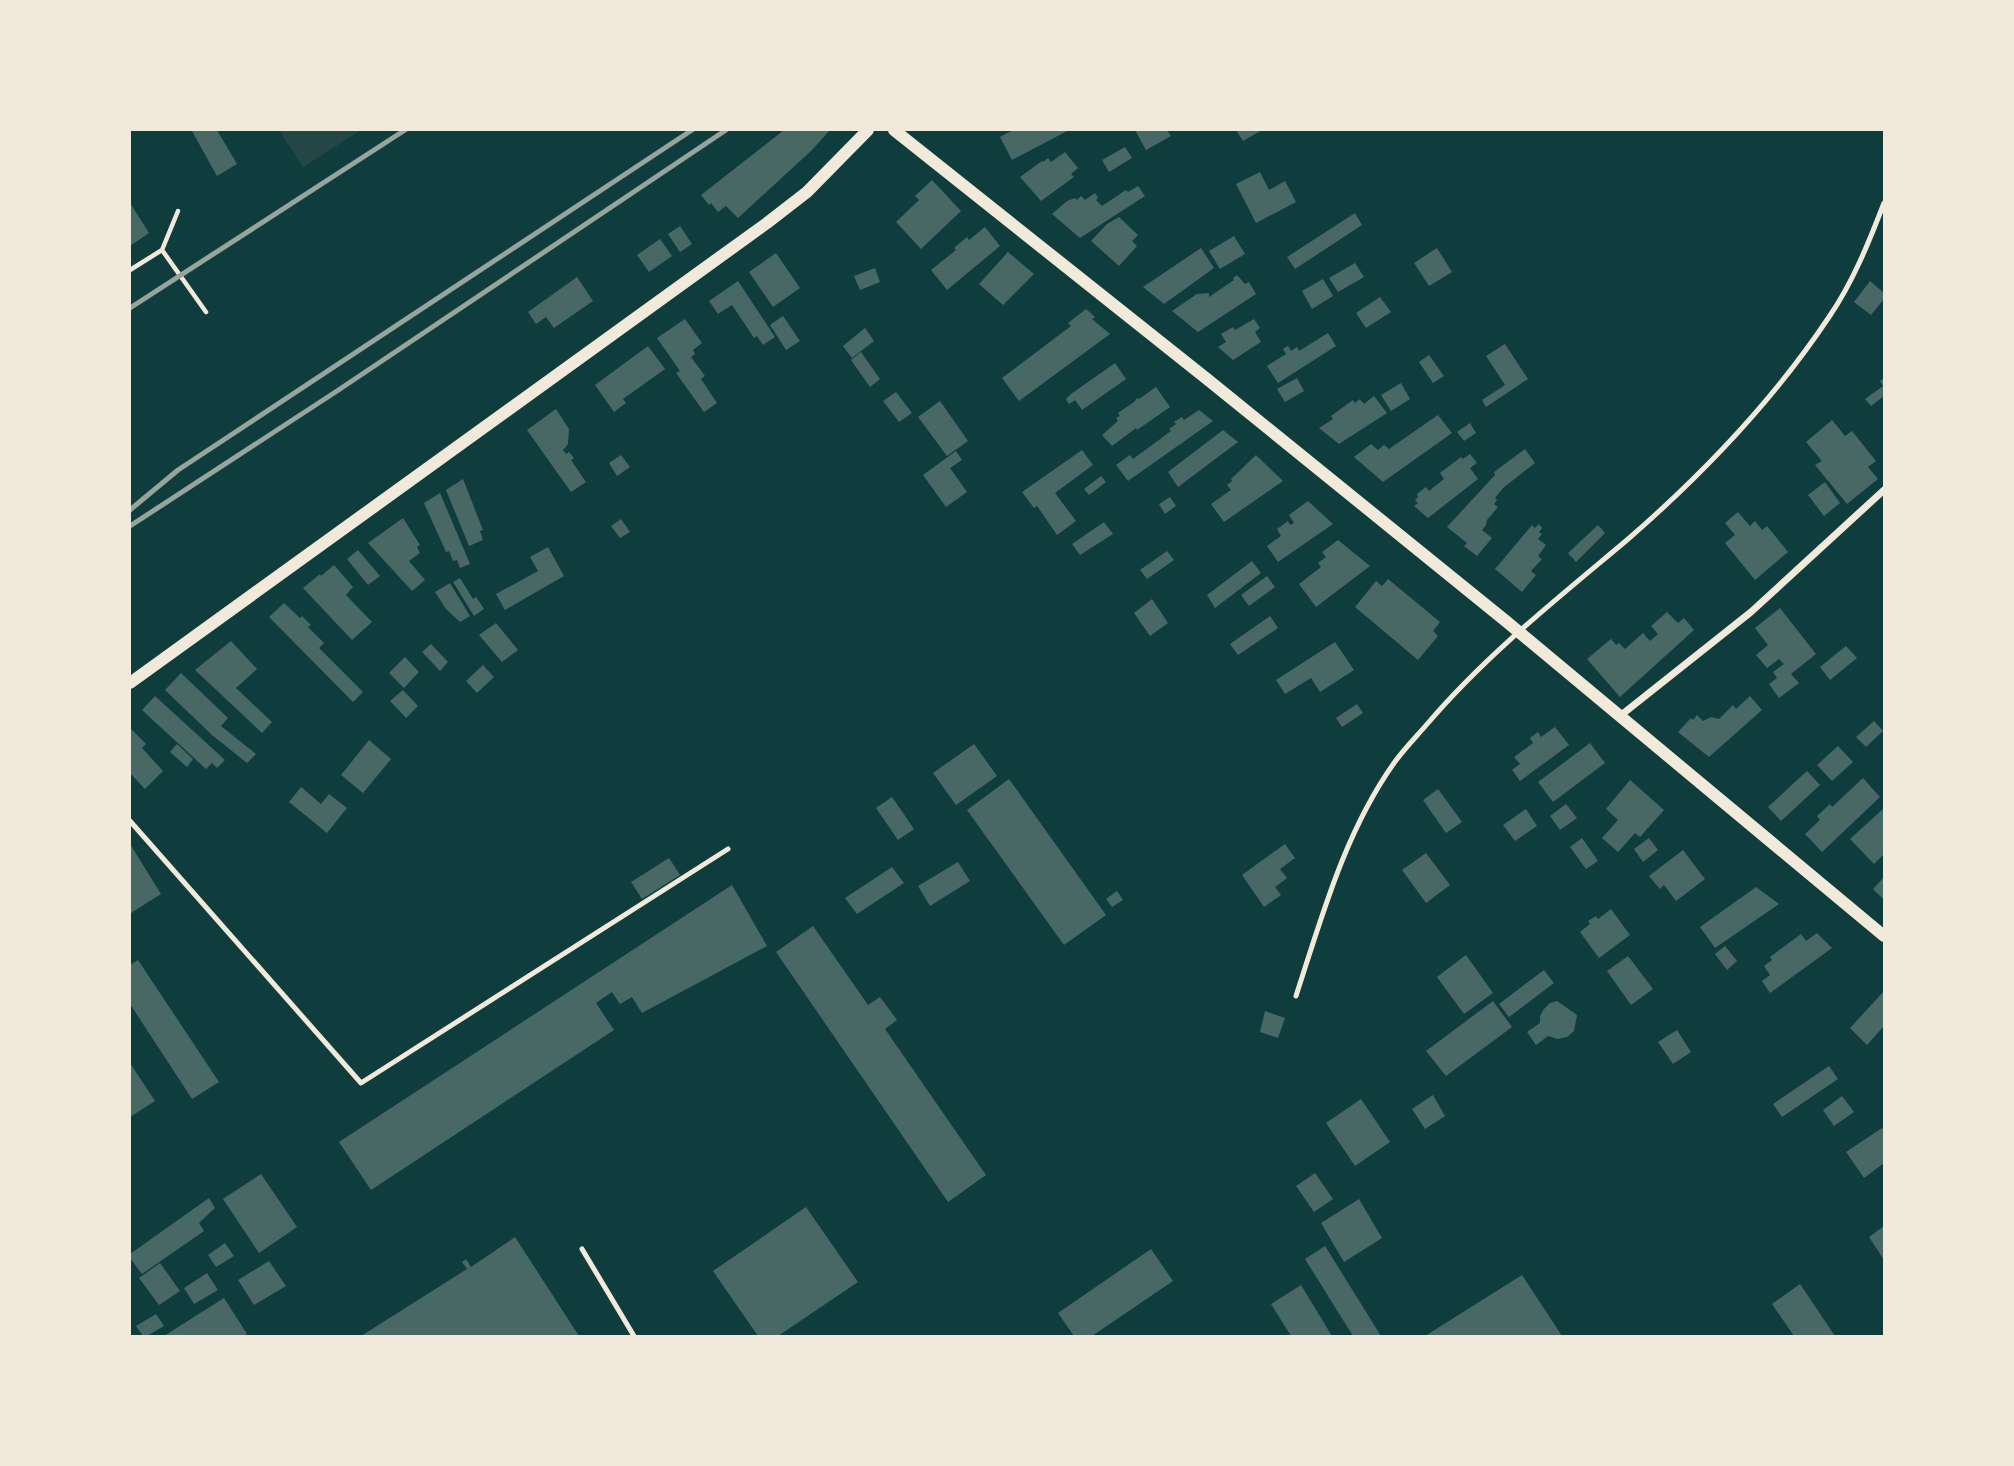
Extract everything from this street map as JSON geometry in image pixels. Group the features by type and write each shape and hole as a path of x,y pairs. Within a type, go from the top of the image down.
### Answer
{"street":[{"path":"130,683 767,223 807,192 868,130"},
{"path":"894,130 1518,631 1885,936"},
{"path":"1620,716 1751,612 1885,490"}],"lane":[{"path":"1296,996 1351,838 1395,761 1448,700 1518,631 1630,537 1746,425 1830,316 1854,274 1885,203"},
{"path":"130,821 361,1083 728,849"},
{"path":"582,1249 634,1336"}],"path":[{"path":"130,270 162,250 178,211"},
{"path":"162,250 206,312"}],"shaded area":[{"path":"279,130 361,130 303,167"}],"building":[{"path":"217,130 237,164 217,176 192,131"},
{"path":"784,130 830,130 738,218 726,206 718,212 711,203 709,205 701,195"},
{"path":"1013,130 1069,130 1012,160 1000,137"},
{"path":"1135,130 1167,130 1171,136 1146,150"},
{"path":"1236,130 1262,130 1243,141"},
{"path":"1125,147 1132,158 1109,172 1102,160"},
{"path":"1065,152 1078,168 1071,174 1074,177 1041,201 1020,177 1042,161 1048,158 1051,162"},
{"path":"1260,172 1269,190 1285,181 1296,202 1256,223 1236,184"},
{"path":"932,180 961,211 921,249 896,222 919,200 915,196"},
{"path":"1138,186 1145,196 1080,238 1052,214 1067,201 1075,198 1077,200 1081,196 1085,200 1095,193 1098,198 1096,200 1102,206 1126,190 1128,192"},
{"path":"130,203 149,233 130,246"},
{"path":"1355,213 1362,225 1295,269 1287,257"},
{"path":"1119,217 1138,235 1132,241 1137,246 1119,266 1091,241 1107,224"},
{"path":"680,226 692,244 680,252 668,234"},
{"path":"985,227 1000,246 947,290 931,270 956,250 954,248 967,237 969,240"},
{"path":"1234,236 1245,254 1220,269 1209,251"},
{"path":"660,239 672,256 649,272 637,255"},
{"path":"1201,248 1214,268 1164,304 1143,287"},
{"path":"1437,248 1452,272 1429,286 1414,263"},
{"path":"1008,252 1034,274 1003,305 979,284"},
{"path":"776,253 800,288 773,307 749,272"},
{"path":"1355,263 1364,277 1338,292 1329,278"},
{"path":"875,268 880,282 860,290 854,276"},
{"path":"1237,275 1245,284 1249,282 1256,294 1198,332 1172,311 1197,294 1209,293 1209,297"},
{"path":"577,277 593,301 554,328 546,317 536,324 528,312"},
{"path":"1323,279 1333,296 1312,309 1302,291"},
{"path":"738,281 775,337 763,345 757,336 754,338 732,305 718,314 709,301"},
{"path":"1870,281 1884,293 1884,299 1871,315 1854,302"},
{"path":"1380,297 1391,312 1366,328 1356,313"},
{"path":"1086,309 1095,317 1092,319 1110,334 1019,401 1002,378 1071,326 1068,323"},
{"path":"783,316 800,341 786,350 770,325"},
{"path":"685,319 702,343 693,350 695,354 691,357 705,376 701,379 717,403 704,412 676,373 680,371 657,338"},
{"path":"1254,319 1260,328 1255,332 1261,342 1233,360 1218,347 1226,342 1221,334 1233,327 1235,330"},
{"path":"865,328 874,341 852,358 843,346"},
{"path":"1328,333 1336,346 1278,383 1267,366 1286,354 1283,349 1288,346 1291,351 1297,347 1299,351"},
{"path":"1505,344 1528,379 1486,407 1482,400 1505,385 1486,356"},
{"path":"648,346 665,369 623,399 626,403 614,412 595,385"},
{"path":"861,352 880,379 870,387 851,360"},
{"path":"1429,355 1444,376 1433,383 1419,362"},
{"path":"1115,363 1126,379 1082,410 1075,400 1069,404 1066,399 1071,394"},
{"path":"1297,378 1304,391 1285,402 1277,389"},
{"path":"1884,378 1884,396 1871,406 1865,399 1883,386 1880,381"},
{"path":"1401,383 1410,399 1391,411 1381,395"},
{"path":"1156,387 1170,407 1112,446 1102,435 1118,421 1118,413"},
{"path":"896,392 912,413 899,422 883,401"},
{"path":"1374,396 1387,413 1339,444 1319,428 1353,400 1355,403 1360,399 1364,404"},
{"path":"940,401 968,441 947,456 918,417"},
{"path":"556,409 569,429 568,444 563,450 574,458 571,460 586,482 571,492 527,430"},
{"path":"1199,410 1213,421 1128,481 1116,465 1130,455 1133,459 1171,431 1169,429 1176,424 1174,422 1182,417 1184,420"},
{"path":"1438,415 1452,433 1383,482 1354,457 1371,444 1378,450 1384,445 1389,449"},
{"path":"1832,420 1845,436 1852,431 1876,461 1868,467 1878,479 1847,504 1815,465 1822,461 1806,442"},
{"path":"1470,423 1476,433 1464,441 1457,432"},
{"path":"1223,430 1238,442 1178,487 1168,472"},
{"path":"1525,449 1535,463 1503,488 1495,498 1497,500 1494,504 1498,507 1482,530 1492,538 1477,556 1464,546 1467,543 1447,527 1495,475 1494,472"},
{"path":"1082,450 1093,465 1055,493 1076,521 1057,535 1037,506 1034,508 1022,492"},
{"path":"956,451 962,460 950,468 967,492 946,507 923,475"},
{"path":"1470,454 1477,463 1470,468 1478,479 1428,518 1414,506 1418,503 1415,500 1417,494 1426,487 1429,491 1444,479 1440,473 1461,457 1463,459"},
{"path":"621,455 630,467 617,476 609,463"},
{"path":"1256,455 1283,481 1224,522 1211,504 1231,490 1227,485 1231,479"},
{"path":"1101,476 1106,482 1089,495 1084,489"},
{"path":"463,479 483,530 480,531 483,540 469,546 446,490"},
{"path":"1825,482 1840,503 1824,516 1808,495"},
{"path":"440,493 470,564 460,568 457,560 453,561 449,551 446,552 424,503"},
{"path":"1170,497 1176,506 1165,514 1159,504"},
{"path":"1308,501 1333,524 1278,562 1267,546 1281,536 1277,529 1288,521 1290,525 1294,523 1289,515"},
{"path":"1738,512 1750,526 1755,521 1762,530 1767,526 1788,552 1755,580 1725,543 1735,535 1725,523"},
{"path":"403,518 420,545 417,547 420,553 409,561 425,580 412,591 368,543"},
{"path":"621,519 630,532 620,538 611,526"},
{"path":"1104,522 1113,534 1080,555 1072,544"},
{"path":"1539,524 1542,528 1539,532 1542,534 1538,539 1546,545 1538,556 1542,559 1531,571 1536,575 1522,592 1495,569 1532,525 1535,528"},
{"path":"1598,525 1605,533 1576,562 1568,553"},
{"path":"1338,540 1370,566 1316,607 1299,584 1321,567 1318,563 1326,557 1322,552"},
{"path":"548,547 564,576 505,610 496,594 538,571 530,557"},
{"path":"358,550 380,576 368,585 347,559"},
{"path":"1167,551 1174,560 1147,579 1140,570"},
{"path":"1252,561 1261,573 1215,608 1207,595"},
{"path":"334,565 353,587 346,595 372,622 352,640 303,588"},
{"path":"1267,576 1275,587 1249,606 1241,595"},
{"path":"460,578 473,599 476,597 484,609 474,616 453,582"},
{"path":"1388,579 1440,622 1433,631 1438,636 1418,660 1355,607 1376,581 1382,586"},
{"path":"450,583 470,616 460,622 446,609 435,592"},
{"path":"1152,599 1168,623 1150,636 1134,613"},
{"path":"284,603 311,625 308,627 324,643 319,648 363,692 353,702 269,617"},
{"path":"1780,608 1816,654 1791,674 1799,683 1779,698 1769,684 1777,678 1773,672 1784,664 1779,659 1767,668 1756,655 1768,645 1755,628"},
{"path":"1667,612 1678,623 1684,618 1694,630 1620,697 1587,659 1611,639 1625,649 1643,633 1650,641 1658,634 1651,626"},
{"path":"1270,616 1278,628 1238,655 1230,644"},
{"path":"496,623 518,650 502,662 479,635"},
{"path":"231,641 257,669 236,688 272,722 262,733 195,670"},
{"path":"1335,642 1354,670 1320,692 1311,678 1285,694 1276,680"},
{"path":"431,644 448,662 440,671 422,652"},
{"path":"1846,646 1857,658 1830,680 1820,667"},
{"path":"405,657 419,672 404,688 389,673"},
{"path":"483,665 494,677 477,693 466,681"},
{"path":"181,673 228,718 221,726 256,754 247,763 212,735 165,690"},
{"path":"403,690 418,706 406,718 390,701"},
{"path":"155,696 225,760 217,768 212,763 206,769 142,710"},
{"path":"1750,696 1762,710 1709,757 1678,732 1697,715 1703,721 1711,717 1719,719 1733,705 1736,709"},
{"path":"1357,704 1363,713 1342,727 1336,718"},
{"path":"1874,721 1883,731 1866,747 1856,737"},
{"path":"1555,727 1569,745 1520,781 1512,770 1520,764 1514,757 1533,743 1530,738 1538,732 1541,737"},
{"path":"130,728 146,744 142,748 163,771 145,789 130,773"},
{"path":"369,740 391,759 363,793 341,775"},
{"path":"1590,743 1605,763 1553,802 1538,782"},
{"path":"177,744 193,759 187,767 170,752"},
{"path":"974,744 997,776 956,805 933,773"},
{"path":"1838,746 1853,762 1832,781 1817,765"},
{"path":"1807,771 1820,785 1781,821 1768,807"},
{"path":"1863,778 1880,797 1822,852 1805,834 1820,820 1817,816 1830,804 1832,807"},
{"path":"1009,779 1106,915 1064,945 967,810"},
{"path":"1630,780 1664,810 1640,837 1635,833 1618,852 1602,838 1618,820 1606,809"},
{"path":"301,787 321,804 329,794 347,808 327,833 289,802"},
{"path":"1438,789 1462,822 1446,833 1423,800"},
{"path":"892,797 914,829 898,840 876,808"},
{"path":"1566,804 1577,818 1560,830 1550,816"},
{"path":"1526,809 1537,826 1515,841 1503,825"},
{"path":"1883,809 1884,854 1874,864 1850,839"},
{"path":"1582,838 1598,861 1586,869 1570,847"},
{"path":"1649,838 1658,850 1643,862 1634,849"},
{"path":"130,844 161,894 131,913 130,910"},
{"path":"1285,844 1295,858 1280,869 1287,878 1275,887 1281,895 1264,907 1242,875"},
{"path":"1683,850 1705,879 1676,901 1664,885 1660,889 1649,876"},
{"path":"1426,853 1450,885 1426,903 1402,870"},
{"path":"669,858 680,875 642,899 631,882"},
{"path":"958,862 970,881 930,906 918,886"},
{"path":"892,867 904,883 857,914 845,898"},
{"path":"1884,877 1884,900 1873,889"},
{"path":"732,885 767,946 642,1013 632,997 620,1004 612,992 596,1003 614,1030 371,1190 339,1142"},
{"path":"1756,887 1779,904 1715,948 1700,927"},
{"path":"1117,891 1123,900 1112,907 1106,899"},
{"path":"1611,909 1630,935 1599,958 1580,932 1590,924 1588,921 1596,916 1598,919"},
{"path":"813,926 868,1005 880,997 897,1020 885,1029 986,1175 948,1202 776,952"},
{"path":"1817,933 1832,948 1770,993 1762,981 1770,975 1764,966 1772,960 1770,957 1801,934 1806,941"},
{"path":"1725,946 1737,961 1727,970 1715,954"},
{"path":"1466,955 1493,993 1464,1014 1437,977"},
{"path":"1628,956 1653,989 1631,1005 1607,971"},
{"path":"138,960 219,1082 192,1099 130,1004 130,965"},
{"path":"1544,970 1554,983 1509,1017 1499,1004"},
{"path":"1884,991 1884,1026 1867,1045 1850,1028"},
{"path":"1493,1001 1512,1027 1446,1076 1426,1051"},
{"path":"1557,1001 1577,1015 1574,1031 1567,1037 1558,1039 1548,1036 1536,1045 1527,1032 1540,1023 1543,1010 1550,1003"},
{"path":"1265,1011 1285,1018 1278,1038 1260,1032"},
{"path":"1677,1030 1691,1052 1673,1064 1658,1042"},
{"path":"130,1063 155,1101 130,1117"},
{"path":"1829,1066 1838,1079 1782,1117 1773,1104"},
{"path":"1433,1095 1445,1116 1425,1129 1412,1109"},
{"path":"1842,1096 1854,1112 1834,1126 1823,1110"},
{"path":"1361,1099 1390,1142 1355,1166 1326,1123"},
{"path":"1882,1128 1884,1163 1864,1178 1846,1152"},
{"path":"1315,1173 1333,1199 1314,1212 1296,1186"},
{"path":"261,1174 297,1227 259,1253 223,1199"},
{"path":"209,1198 215,1208 199,1223 204,1231 142,1274 130,1254"},
{"path":"1359,1199 1382,1238 1344,1262 1321,1223"},
{"path":"806,1207 858,1282 778,1336 758,1336 713,1271"},
{"path":"1884,1226 1884,1260 1869,1237"},
{"path":"515,1237 579,1336 361,1336 467,1269 462,1262 466,1259 471,1267"},
{"path":"225,1243 234,1256 216,1267 208,1255"},
{"path":"1325,1246 1381,1336 1353,1336 1305,1259"},
{"path":"1151,1249 1173,1281 1092,1336 1074,1336 1058,1313"},
{"path":"269,1261 286,1286 254,1305 238,1280"},
{"path":"160,1263 180,1291 159,1305 139,1278"},
{"path":"207,1273 218,1290 194,1304 184,1288"},
{"path":"1522,1275 1562,1336 1425,1336"},
{"path":"1800,1284 1835,1336 1794,1336 1772,1304"},
{"path":"1301,1285 1332,1336 1291,1336 1271,1304"},
{"path":"224,1298 247,1334 164,1336"},
{"path":"156,1314 164,1326 143,1336 136,1326"}],"railway":[{"path":"130,308 405,130"},
{"path":"130,510 178,470 692,130"},
{"path":"130,526 337,391 726,130"}]}
